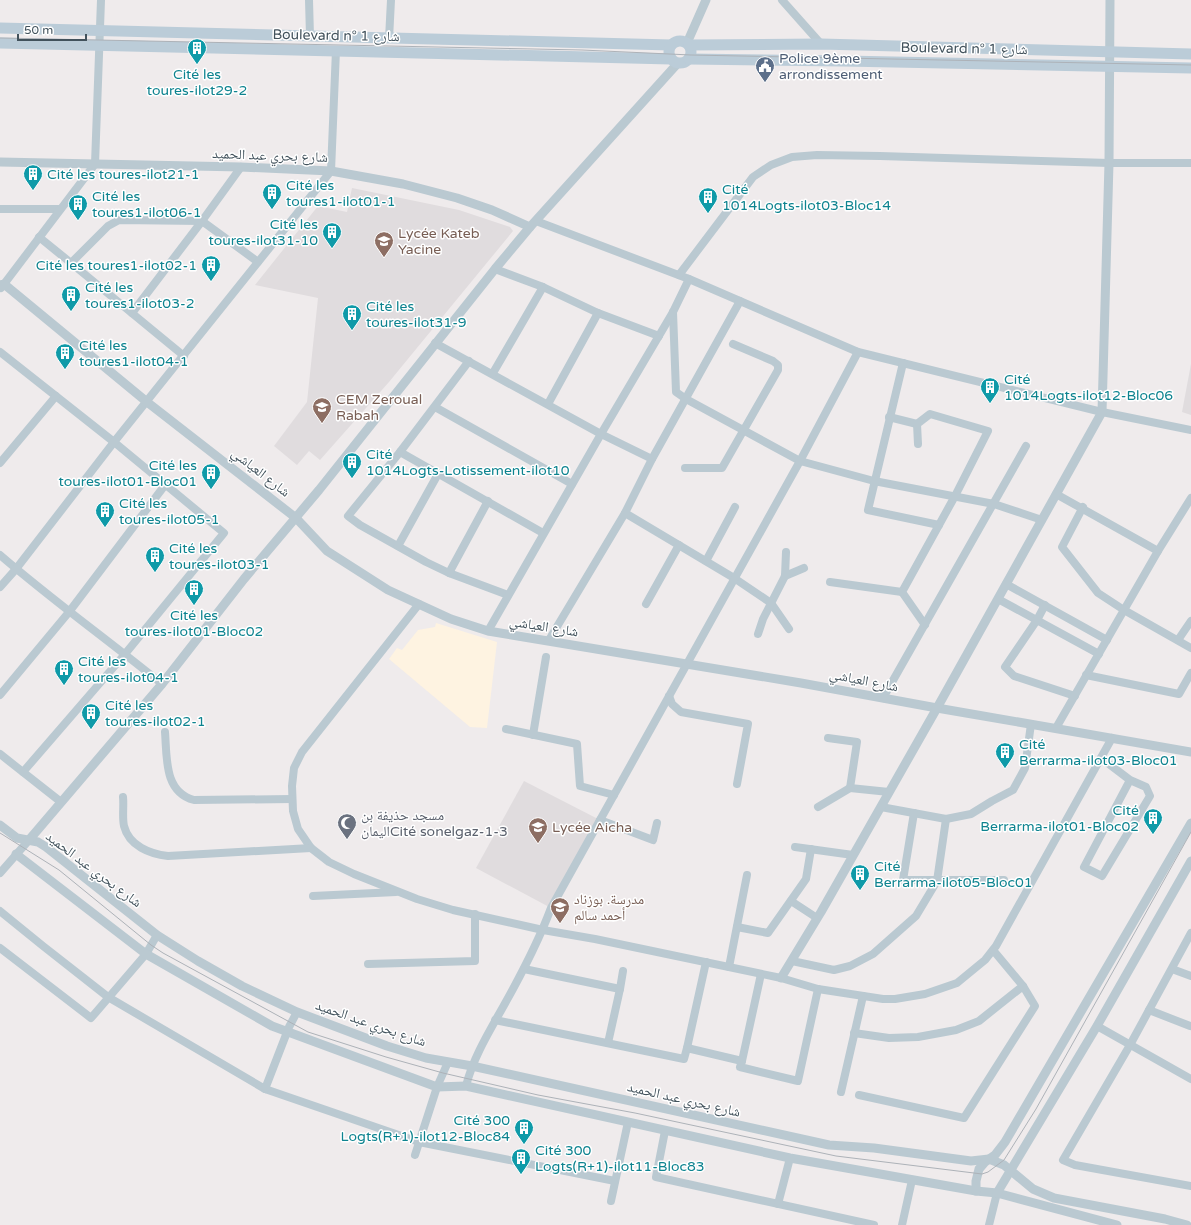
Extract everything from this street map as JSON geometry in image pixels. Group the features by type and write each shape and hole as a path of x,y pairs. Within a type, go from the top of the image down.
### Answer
{"main road":[{"name":"Boulevard n° شارع 1","path":"0,28 671,45"},
{"path":"676,41 688,44 691,52 679,60 669,51 671,45 676,41"},
{"name":"Boulevard n° شارع 1","path":"0,43 336,50 679,60 1191,68"},
{"name":"Boulevard n° شارع 1","path":"688,44 821,44 1191,54"}],"street":[{"path":"1,286 95,164 101,0"},
{"path":"309,0 310,36"},
{"path":"389,39 391,0"},
{"path":"688,44 706,0"},
{"path":"782,0 821,44"},
{"path":"782,978 937,708 1102,412 1109,163 1110,0"},
{"path":"0,587 16,569 114,442 331,171 336,50"},
{"path":"0,872 162,684 244,579 296,518 495,269 533,224 679,60"},
{"path":"679,275 752,177 771,165 792,157 817,155 1109,163 1191,163"},
{"name":"شارع بحري عبد الحميد","path":"0,162 241,167 331,171 403,184 457,198 533,224"},
{"path":"132,314 241,167"},
{"path":"0,208 60,209"},
{"path":"71,263 108,226 119,220 202,221 258,262"},
{"path":"533,224 679,275 858,352 1102,412 1191,430"},
{"path":"39,237 184,356"},
{"path":"495,269 543,287 598,313 659,336"},
{"path":"488,631 543,533 673,312 689,279"},
{"name":"شارع العياشي","path":"1,286 296,518 327,550 388,590 451,619 488,631 802,682 937,708 1056,728 1189,753"},
{"path":"493,373 543,287"},
{"path":"549,640 624,513 652,459 740,301"},
{"path":"673,312 676,392 686,399 800,461 874,481 994,504 1042,520"},
{"path":"548,404 598,313"},
{"path":"435,343 493,373 601,434 652,459"},
{"path":"685,468 722,468 745,431 778,370 778,365 773,361 733,344"},
{"path":"466,1086 472,1066 495,1020 524,969 552,908 800,461 858,352"},
{"path":"1,354 114,442 224,533 125,654 23,772"},
{"path":"469,361 400,452 348,516 360,525 426,562 449,573 508,595"},
{"path":"903,362 868,510 939,525"},
{"path":"0,463 56,396"},
{"path":"435,407 572,484"},
{"path":"902,592 988,431 930,414 917,424"},
{"path":"889,417 917,424"},
{"path":"917,424 918,444"},
{"path":"883,698 1026,446"},
{"path":"400,452 543,533"},
{"path":"398,546 438,474"},
{"path":"0,695 69,612 165,485"},
{"path":"1056,494 1158,551"},
{"path":"1056,728 1158,551 1191,498"},
{"path":"449,573 488,501"},
{"path":"706,561 735,507"},
{"path":"1083,508 1062,546 1098,593 1124,610 1191,648"},
{"path":"624,513 734,578 771,603 789,629"},
{"path":"646,604 680,546"},
{"path":"758,634 763,619 785,576 786,552"},
{"path":"0,554 69,612 162,684"},
{"path":"785,576 804,568"},
{"path":"830,582 902,592 925,625"},
{"path":"1006,584 1107,640"},
{"path":"998,599 1099,654"},
{"path":"419,604 302,752 294,768 292,786 293,811 298,829 311,848 329,862 354,874 417,899 453,910 543,930 595,939 782,978 818,989 884,999 895,999 926,994 943,988 956,983 971,972 985,960 993,950 1112,738"},
{"path":"1045,605 1037,620 1005,667 1014,676 1075,696"},
{"path":"1178,640 1191,621"},
{"path":"533,735 546,658"},
{"path":"1086,676 1179,694 1191,673"},
{"path":"669,696 672,704 681,712 748,724 737,784"},
{"path":"880,807 946,819 971,814 992,800 1013,790 1025,768 1031,724"},
{"path":"506,730 577,744 580,786 614,795"},
{"path":"165,732 168,768 171,781 178,791 187,798 194,800 292,799"},
{"path":"828,738 857,742 850,788"},
{"path":"0,754 61,802"},
{"path":"1101,758 1130,780 1146,787 1150,796 1102,876 1084,867 1130,780"},
{"path":"818,807 850,788 889,792"},
{"path":"123,797 124,826 128,834 140,847 147,852 156,855 168,856 311,848"},
{"path":"914,813 903,880 1004,880"},
{"path":"792,961 834,970 850,966 873,954 916,916 937,881 946,819"},
{"path":"600,820 653,840 657,823"},
{"path":"976,1191 976,1181 979,1169 995,1155 1005,1142 1191,823"},
{"name":"شارع بحري عبد الحميد","path":"0,825 17,838 38,842 46,847 157,935 198,961 242,986 297,1012 387,1046 426,1058 472,1066 829,1145 874,1148 971,1161 989,1160"},
{"path":"795,847 853,855"},
{"path":"737,927 768,932 806,879 811,849"},
{"path":"16,854 146,954 272,1026 438,1087 466,1086 790,1158 976,1191 997,1193 1117,1225"},
{"path":"989,1225 997,1193 1097,1026 1191,860"},
{"path":"729,967 748,875"},
{"path":"313,896 399,892"},
{"path":"791,901 817,918"},
{"path":"0,911 108,997 265,1088 419,1142 615,1181"},
{"path":"368,964 476,961 476,914"},
{"path":"1191,933 1189,942 1172,969 1063,1160 1075,1165 1191,1186"},
{"path":"0,948 91,1018 146,954 157,935"},
{"path":"859,1095 964,1118 1035,1006 1023,986 993,950"},
{"path":"495,1020 684,1059 706,962"},
{"path":"524,969 620,989"},
{"path":"1172,969 1191,976"},
{"path":"608,1043 623,971"},
{"path":"761,974 740,1067 798,1081 818,989"},
{"path":"854,1034 889,1038 918,1037 956,1030 979,1021 1023,986"},
{"path":"841,1092 863,996"},
{"path":"1149,1010 1190,1026"},
{"path":"265,1088 289,1027 297,1012"},
{"path":"1097,1026 1191,1079"},
{"path":"687,1048 742,1061"},
{"path":"414,1155 448,1062"},
{"path":"611,1201 628,1122"},
{"path":"665,1131 656,1177 874,1225"},
{"path":"778,1204 790,1158"},
{"path":"989,1160 1001,1163 1033,1189 1054,1198 1165,1219 1187,1225"},
{"path":"902,1225 912,1180"}],"shaded area":[{"path":"352,188 459,210 510,227 513,231 389,382 320,460 309,451 297,465 274,446 307,402 318,298 255,285 318,206 347,212"},
{"path":"1191,364 1191,415 1182,412"},
{"path":"436,623 497,642 487,728 470,727 389,659 397,648 402,650 418,630 435,627"},
{"name":"Lycée Aicha","path":"524,781 600,820 551,908 476,868"}],"tram line":[{"path":"0,38 582,50 691,55 1191,65"},
{"path":"0,833 59,870 151,945 163,953 308,1032 386,1057 443,1073 538,1095 635,1113 836,1156 982,1174 988,1172 1004,1160 1036,1109 1191,832"}],"place":[{"name":"Cité les toures-ilot29-2","path":"197,65"},
{"name":"Police 9ème arrondissement","path":"765,83"},
{"name":"Cité les toures-ilot21-1","path":"33,191"},
{"name":"Cité les toures1-ilot01-1","path":"272,210"},
{"name":"Cité 1014Logts-ilot03-Bloc14","path":"708,214"},
{"name":"Cité les toures1-ilot06-1","path":"78,221"},
{"name":"Cité les toures-ilot31-10","path":"332,249"},
{"name":"Lycée Kateb Yacine","path":"384,258"},
{"name":"Cité les toures1-ilot02-1","path":"211,282"},
{"name":"Cité les toures1-ilot03-2","path":"71,312"},
{"name":"Cité les toures-ilot31-9","path":"352,331"},
{"name":"Cité les toures1-ilot04-1","path":"65,370"},
{"name":"Cité 1014Logts-ilot12-Bloc06","path":"990,404"},
{"name":"CEM Zeroual Rabah","path":"322,424"},
{"name":"Cité 1014Logts-Lotissement-ilot10","path":"352,479"},
{"name":"Cité les toures-ilot01-Bloc01","path":"211,490"},
{"name":"Cité les toures-ilot05-1","path":"105,528"},
{"name":"Cité les toures-ilot03-1","path":"155,573"},
{"name":"Cité les toures-ilot01-Bloc02","path":"194,606"},
{"name":"Cité les toures-ilot04-1","path":"64,686"},
{"name":"Cité les toures-ilot02-1","path":"91,730"},
{"name":"Cité Berrarma-ilot03-Bloc01","path":"1005,769"},
{"name":"Cité Berrarma-ilot01-Bloc02","path":"1153,835"},
{"name":"مسجد حذيفة بن اليمانCité sonelgaz-1-3","path":"347,840"},
{"name":"Lycée Aicha","path":"538,844"},
{"name":"Cité Berrarma-ilot05-Bloc01","path":"860,891"},
{"name":"مدرسة. بوزناد أحمد سالم","path":"560,924"},
{"name":"Cité 300 Logts(R+1)-ilot12-Bloc84","path":"524,1145"},
{"name":"Cité 300 Logts(R+1)-ilot11-Bloc83","path":"521,1175"}]}
